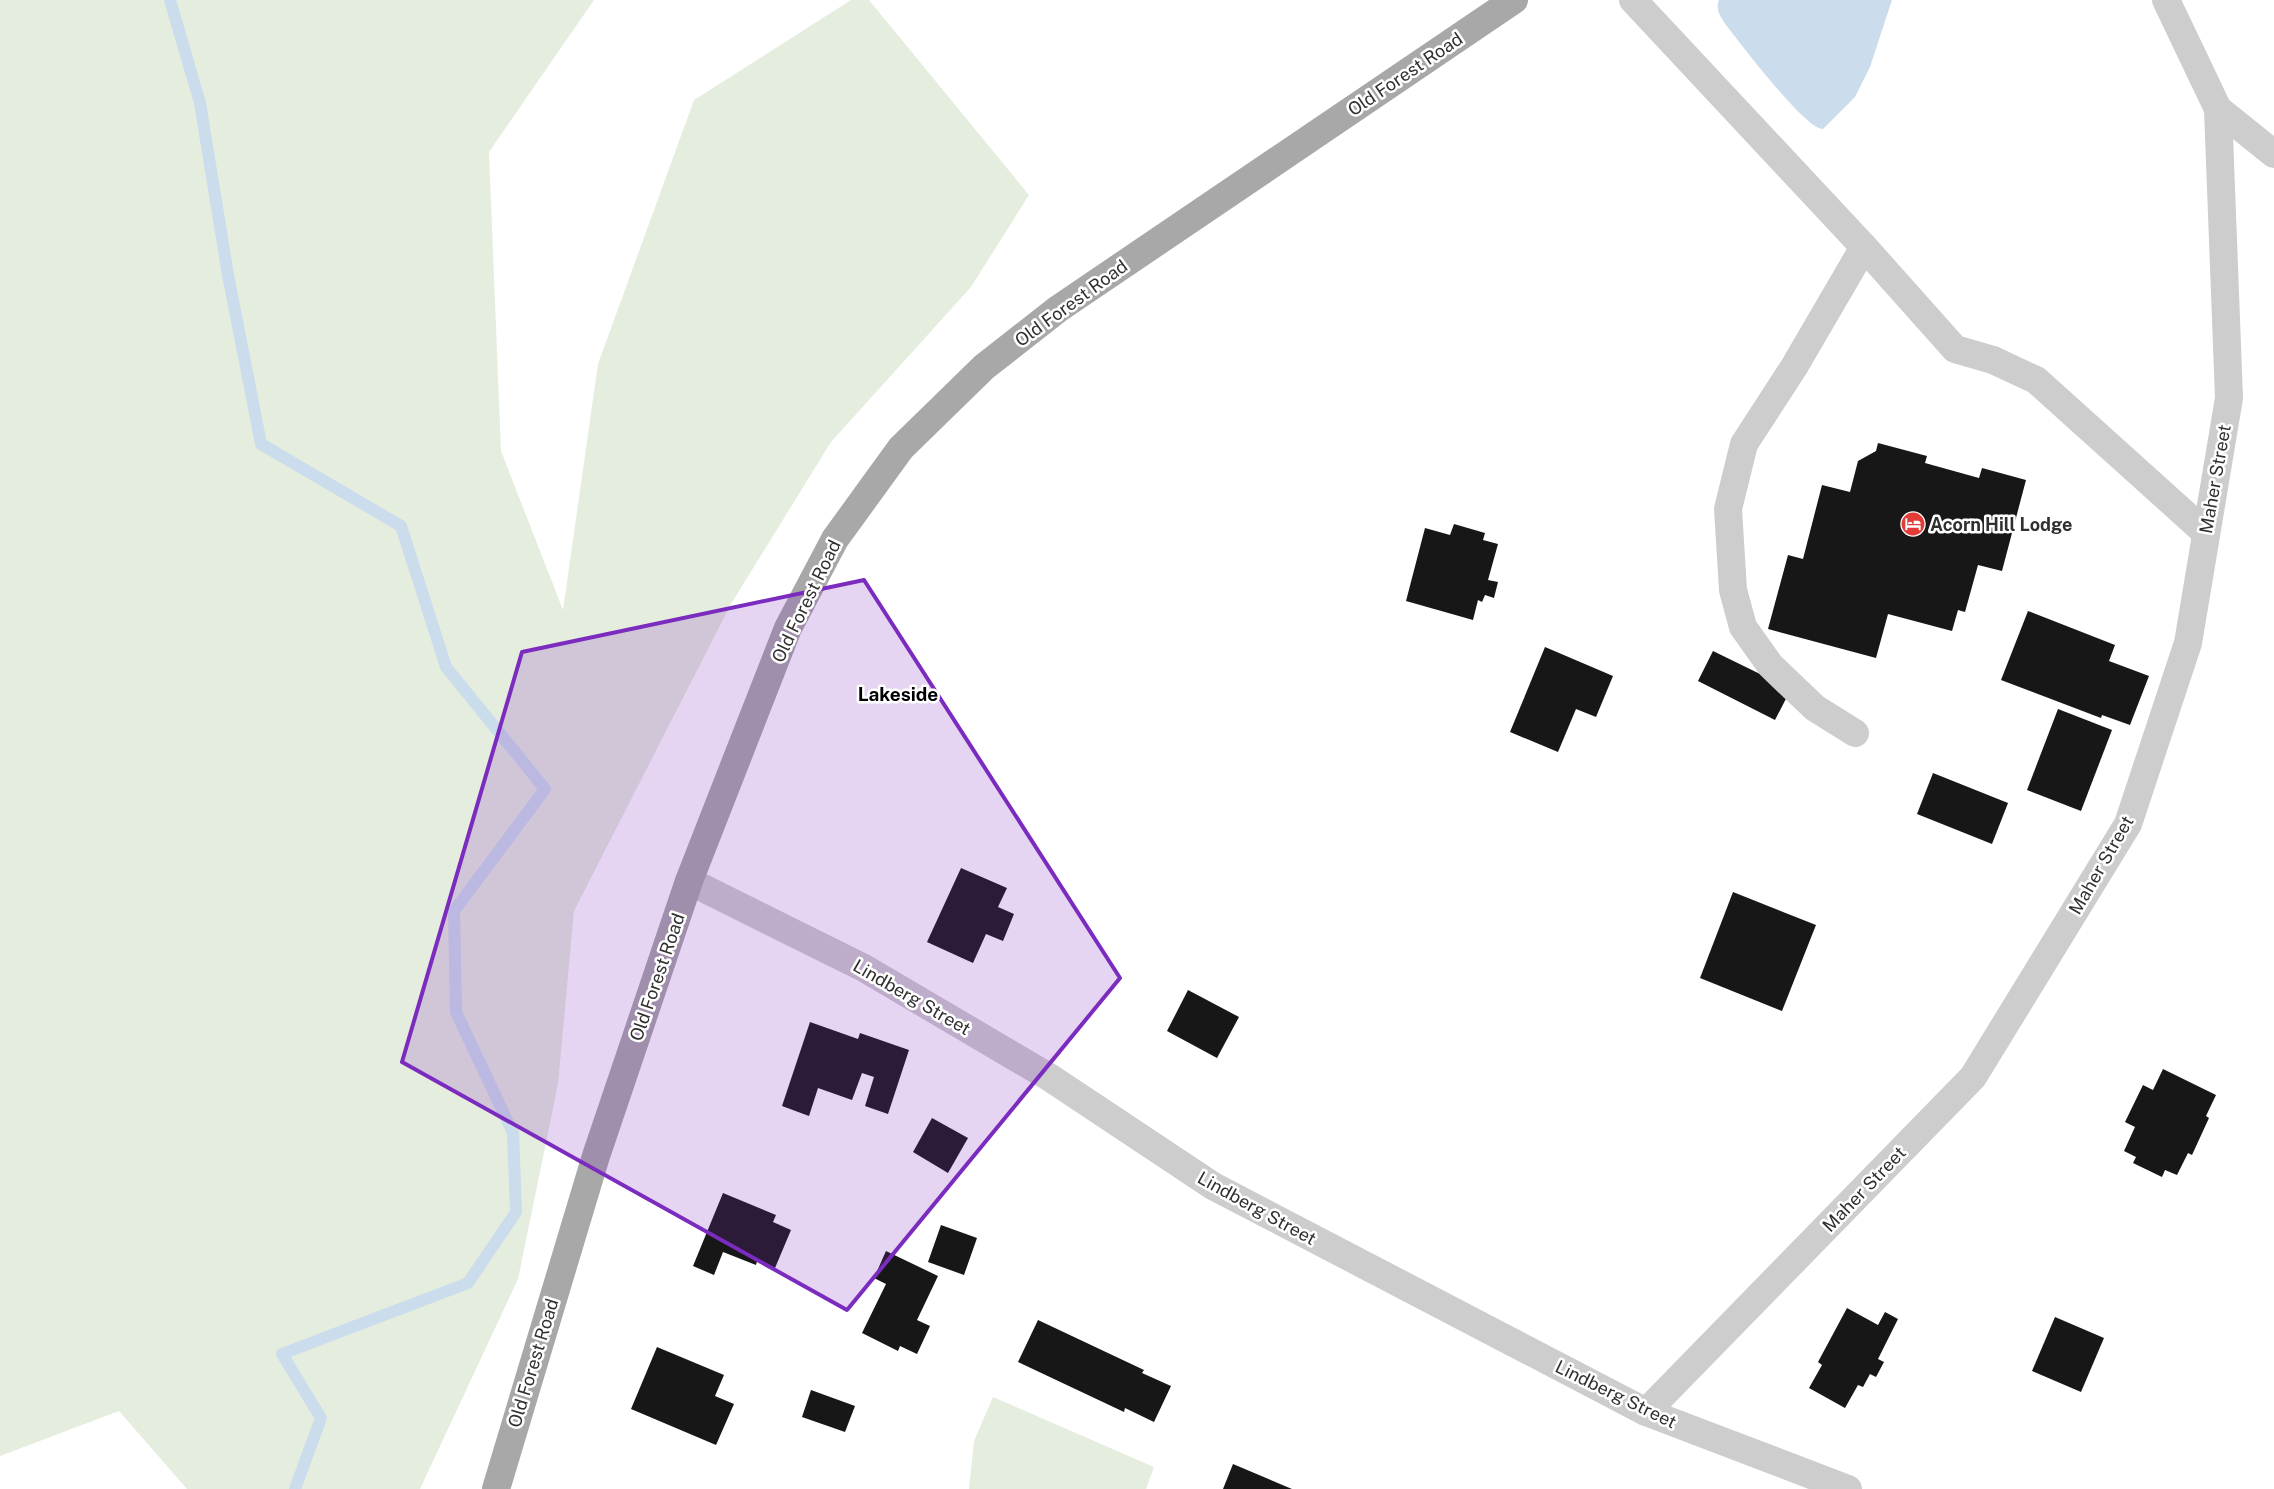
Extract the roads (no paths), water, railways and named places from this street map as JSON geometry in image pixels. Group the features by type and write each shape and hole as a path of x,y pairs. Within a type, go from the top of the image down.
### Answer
{"main road":[{"name":"Old Forest Road","path":"496,1489 596,1156 689,881 788,628 835,539 901,448 984,367 1058,309 1514,0"}],"street":[{"path":"1633,0 1864,247 1955,350 1994,360 2036,380 2206,534"},
{"path":"2166,0 2218,109 2274,154"},
{"name":"Maher Street","path":"1646,1412 1974,1077 2128,824 2188,643 2229,398 2218,109"},
{"path":"1855,733 1808,702 1770,665 1744,627 1733,590 1728,510 1744,444 1794,367 1864,247"},
{"name":"Lindberg Street","path":"689,881 864,968 1049,1077 1213,1186 1646,1412 1848,1489"}],"water":[{"path":"1719,0 1892,0 1870,67 1855,97 1823,129 1815,126 1803,116 1758,66 1722,19 1718,10"}],"waterway":[{"path":"170,0 200,103 228,275 261,444 401,526 446,667 545,789 454,911 456,1012 513,1133 516,1212 468,1283 282,1354 321,1418 295,1489"}],"place":[{"name":"Acorn Hill Lodge","path":"1913,524"}],"district":[{"name":"Lakeside","path":"898,694"}]}
